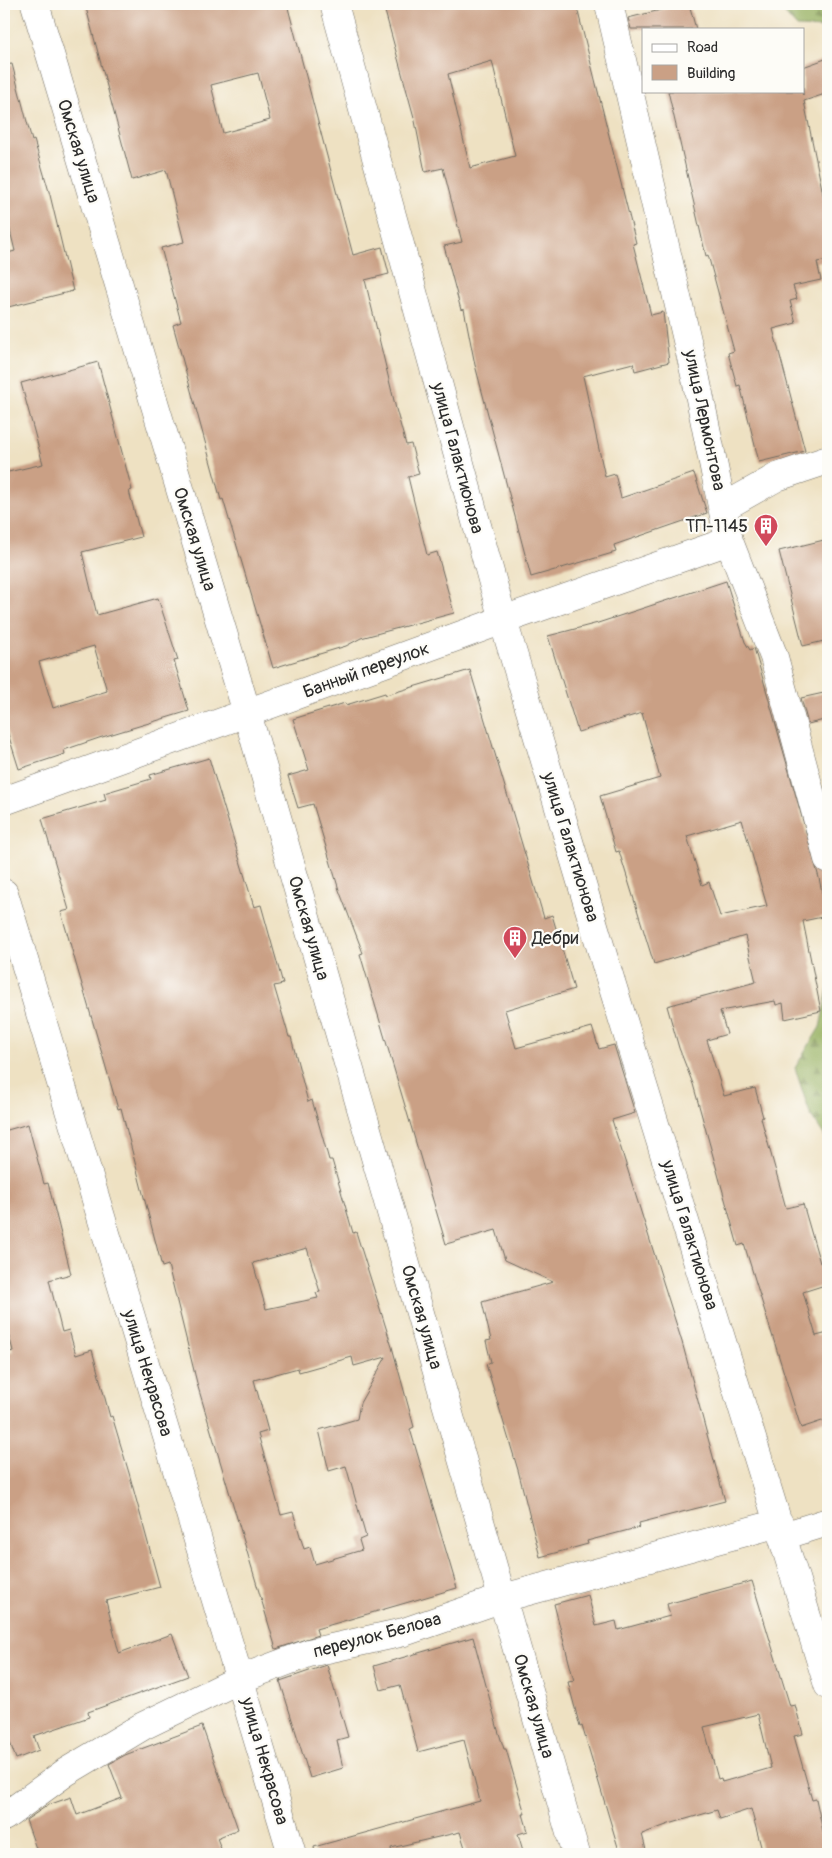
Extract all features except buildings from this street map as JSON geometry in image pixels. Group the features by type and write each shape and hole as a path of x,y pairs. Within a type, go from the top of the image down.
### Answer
{"street":[{"name":"Омская улица","path":"35,4 247,713 576,1854"},
{"name":"улица Галактионова","path":"334,4 503,620 608,971 828,1685"},
{"name":"улица Лермонтова","path":"609,4 724,507 729,541 774,657 828,858"},
{"path":"724,507 777,476 828,460"},
{"name":"Банный переулок","path":"4,801 503,620 729,541"},
{"name":"улица Некрасова","path":"4,893 292,1854"},
{"name":"переулок Белова","path":"4,1817 66,1772 143,1726 240,1679 309,1653 404,1632 503,1598 781,1530 828,1522"}],"green space":[{"path":"776,4 828,4 828,28 797,27"},
{"path":"828,989 828,1141 810,1114 795,1068 820,1027"}],"place":[{"name":"ТП-1145","path":"766,547"},
{"name":"Дебри","path":"515,959"}]}
